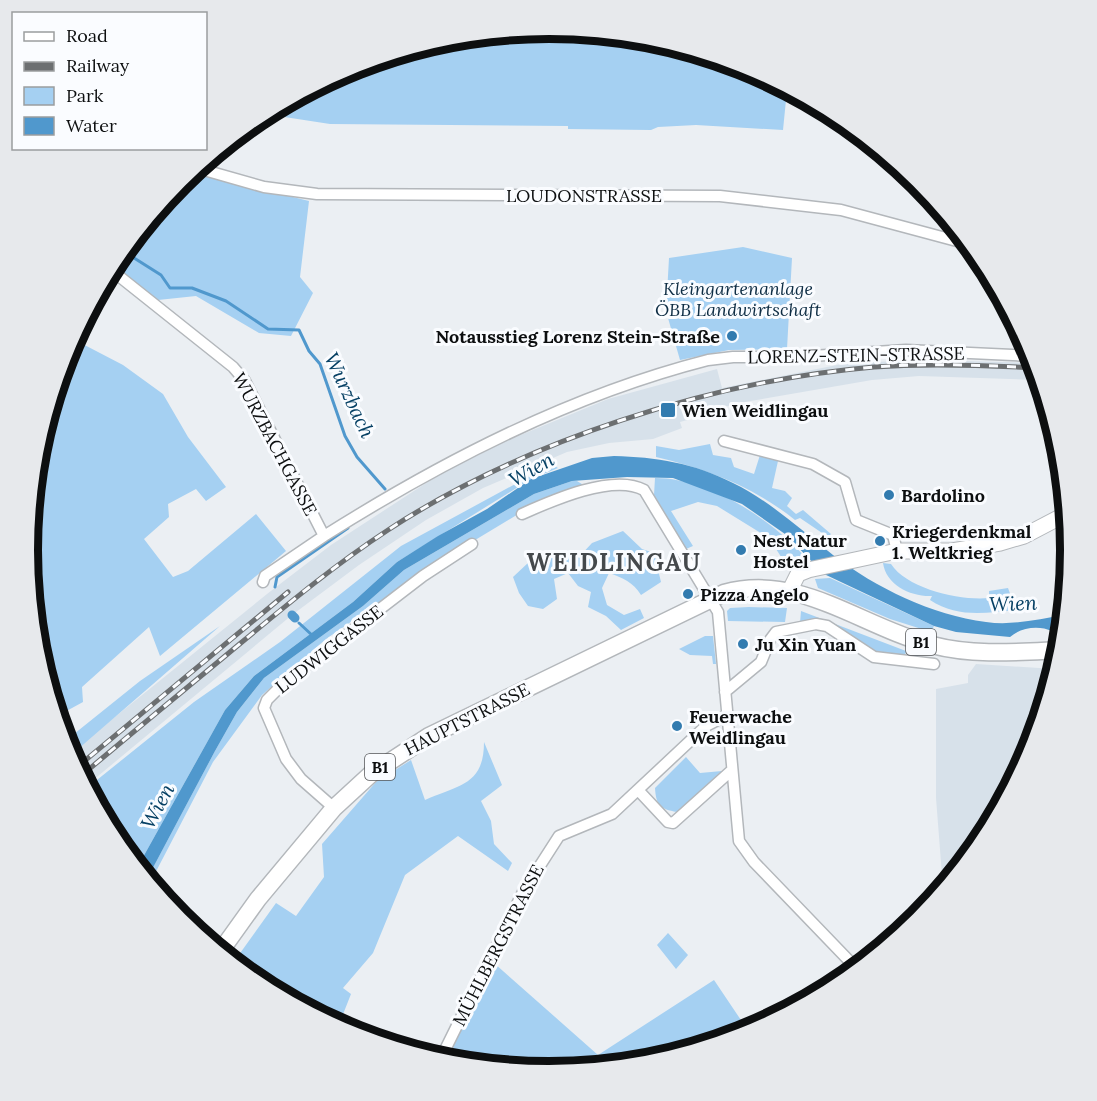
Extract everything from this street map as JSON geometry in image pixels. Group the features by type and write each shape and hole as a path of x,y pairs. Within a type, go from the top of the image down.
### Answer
{"main road":[{"path":"790,590 798,574 808,570 897,551 952,551 1000,543 1024,536 1058,518"},
{"name":"B1","path":"711,599 730,591 756,588 790,590 892,632 933,646 982,652 1050,650"},
{"name":"HAUPTSTRASSE","path":"225,946 258,899 334,808 371,774 429,736 711,599"}],"street":[{"name":"LOUDONSTRASSE","path":"207,171 264,187 317,194 720,196 842,210 955,240"},
{"name":"WURZBACHGASSE","path":"118,276 233,367 245,381 324,536 397,491"},
{"name":"LORENZ-STEIN-STRASSE","path":"397,491 489,441 558,411 681,368 733,357 796,357 906,350 1021,355"},
{"path":"724,441 813,464 845,482 856,520 893,535 897,551"},
{"path":"522,514 554,499 592,489 618,486 644,490 711,599 719,617 739,841 754,861 851,962"},
{"path":"263,582 266,576 324,536"},
{"name":"LUDWIGGASSE","path":"334,808 301,779 286,759 264,708 267,700 285,682 423,576 472,544"},
{"path":"725,692 757,667 772,635 780,631 816,624 827,626 874,657 934,664"},
{"name":"MÜHLBERGSTRASSE","path":"444,1051 523,892 559,836 612,814 706,726 727,714"},
{"path":"638,790 668,822 673,823 732,770"}],"shaded area":[{"path":"924,360 1024,363 1030,380 919,376 872,380 745,402 693,414 691,419 680,422 682,428 653,439 609,443 567,452 483,488 426,520 359,565 292,615 92,781 90,777 77,748 331,545 440,474 506,441 608,399 717,369 722,388 847,363"},
{"path":"976,664 1046,668 1021,746 1007,777 973,834 942,876 936,798 936,689 968,683 968,675"}],"green space":[{"path":"548,39 615,44 681,57 744,78 786,98 783,130 696,125 658,127 651,130 568,129 568,126 330,124 280,116 322,92 353,78 416,57 482,44"},
{"path":"202,175 309,201 300,277 313,293 291,336 259,333 196,296 158,300 121,271 143,239 164,214"},
{"name":"Kleingartenanlage ÖBB Landwirtschaft","path":"743,247 792,258 787,349 729,350 680,360 666,311 669,258"},
{"path":"81,343 123,365 163,394 188,437 226,487 206,501 196,489 168,504 169,517 144,539 173,577 188,571 256,514 286,551 160,656 149,627 82,687 83,702 64,712 47,650 39,584 38,551 39,517 47,451 65,386"},
{"path":"710,444 713,455 731,458 734,467 754,474 760,455 778,461 772,488 785,491 792,498 787,506 796,514 803,510 831,534 828,537 800,518 795,520 763,498 729,481 693,467 656,457 656,446 679,450"},
{"path":"552,464 558,468 531,479 397,562 353,602 254,676 225,710 142,860 93,783 194,702 280,642 401,546"},
{"path":"655,478 697,485 718,493 758,516 793,544 807,559 785,563 769,538 717,506 698,502 671,511 693,546 686,549 654,495"},
{"path":"572,481 585,486 540,501 432,566 326,639 262,695 213,762 154,875 151,872 215,751 237,712 264,678 363,606 404,570 534,494"},
{"path":"623,531 642,549 654,553 661,582 641,595 627,581 609,573 602,588 607,605 624,615 640,609 644,618 621,630 606,616 588,607 591,592 578,586 568,573 554,579 557,599 543,609 528,606 519,593 513,577 529,562 549,550 578,558 592,543"},
{"path":"883,563 891,564 899,573 922,587 950,595 989,598 989,591 1008,588 1016,610 972,613 950,610 930,600 932,596 908,592 901,588 889,578"},
{"path":"830,578 934,626 931,632 890,619 818,588 815,579"},
{"path":"730,608 787,608 785,622 728,621 727,611"},
{"path":"801,611 906,651 905,655 909,656 910,653 937,661 873,653 840,631 800,623"},
{"path":"220,626 78,749 72,735 140,681"},
{"path":"705,636 713,636 716,664 713,664 712,656 690,655 679,649"},
{"path":"484,742 502,785 481,801 491,821 494,844 512,863 508,871 458,836 405,875 373,953 343,988 351,994 342,1018 293,993 238,956 276,903 296,916 324,877 322,844 376,782 411,760 425,800 467,782 480,767"},
{"path":"686,757 700,773 722,771 677,812 660,805 656,798 655,788"},
{"path":"668,933 688,955 676,969 657,945"},
{"path":"494,963 598,1055 714,980 743,1023 681,1044 615,1057 548,1062 451,1052"}],"water":[{"path":"614,456 645,458 675,462 704,470 747,490 850,567 905,598 945,613 986,622 1025,622 1055,617 1053,630 1030,628 1010,637 956,632 934,626 824,574 785,534 742,504 673,478 627,477 572,481 534,494 404,570 363,606 264,678 237,712 151,872 142,860 225,710 254,676 353,602 397,562 487,509 531,479 592,458"}],"waterway":[{"name":"Wurzbach","path":"131,256 161,275 170,288 192,288 226,301 268,329 299,330 309,351 320,364 345,436 357,457 385,489"},
{"name":"Wurzbach","path":"275,587 277,577 348,528"},
{"name":"Wurzbach","path":"292,615 295,618"},
{"name":"Wurzbach","path":"299,623 313,636"}],"railway":[{"path":"87,771 331,570 388,530 441,498 498,469 621,420 684,401 748,386 812,374 874,367 975,365 1025,367"},
{"path":"83,762 288,592"}],"place":[{"name":"Notausstieg Lorenz Stein-Straße","path":"732,336"},
{"name":"Wien Weidlingau","path":"668,410"},
{"name":"Bardolino","path":"889,495"},
{"name":"Kriegerdenkmal 1. Weltkrieg","path":"880,541"},
{"name":"Nest Natur Hostel","path":"741,550"},
{"name":"Pizza Angelo","path":"688,594"},
{"name":"Ju Xin Yuan","path":"743,644"},
{"name":"Feuerwache Weidlingau","path":"677,726"}],"district":[{"name":"WEIDLINGAU","path":"614,562"}],"water label":[{"name":"Wien","path":"531,469"},
{"name":"Wien","path":"1013,603"},
{"name":"Wien","path":"157,806"}]}
